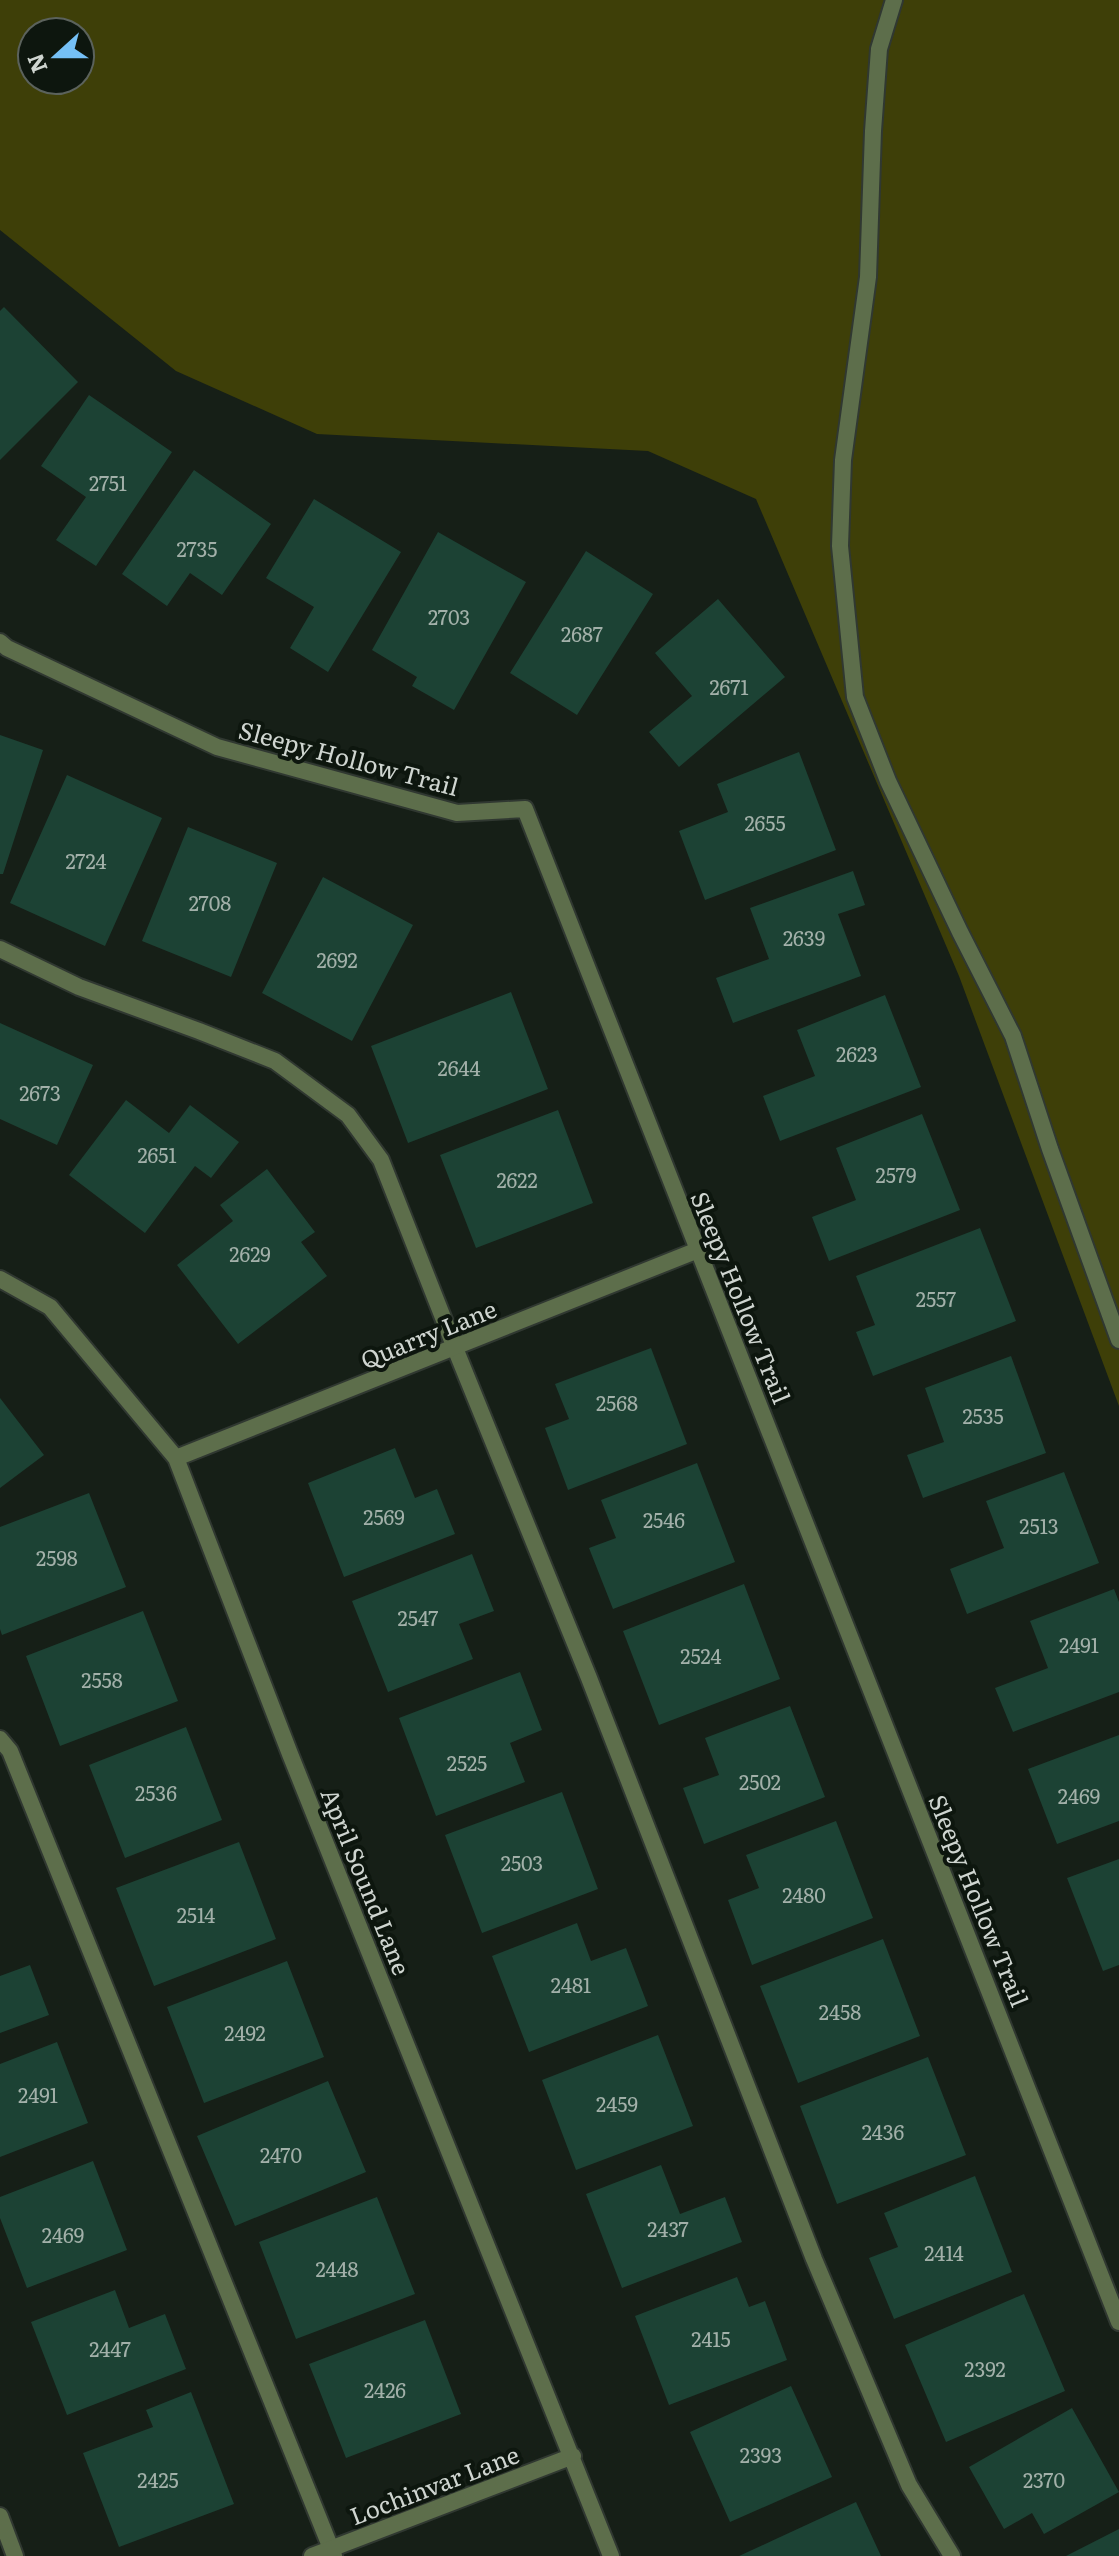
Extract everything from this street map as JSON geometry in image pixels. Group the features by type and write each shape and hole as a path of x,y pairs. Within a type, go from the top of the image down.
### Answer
{"street":[{"path":"894,0 879,49 868,277 843,460 840,546 855,697 888,781 1013,1036 1119,1340"},
{"name":"Sleepy Hollow Trail","path":"0,642 217,747 457,813 525,809 1119,2322"},
{"path":"0,949 79,987 275,1061 348,1115 381,1160 589,1678 814,2259 909,2485 952,2556"},
{"name":"Quarry Lane","path":"176,1458 698,1250"},
{"name":"April Sound Lane","path":"0,1279 50,1307 176,1458 296,1769 611,2556"},
{"path":"0,1739 10,1751 332,2552"},
{"name":"Lochinvar Lane","path":"312,2556 332,2552 573,2456"},
{"path":"0,2516 15,2556"}],"shaded area":[{"path":"0,0 1119,0 1119,1406 959,976 756,499 648,451 317,434 176,371 0,230"}],"building":[{"path":"4,307 78,382 0,460 0,311"},
{"path":"89,395 172,452 96,566 56,540 86,497 41,466"},
{"path":"194,470 271,524 222,595 190,573 167,606 122,574"},
{"path":"314,499 401,552 328,672 290,648 314,607 266,578"},
{"path":"438,532 526,582 454,710 412,686 417,677 372,650"},
{"path":"586,551 653,594 577,715 510,673"},
{"path":"718,599 785,677 679,767 649,732 692,696 655,653"},
{"path":"0,735 43,750 3,874 0,874"},
{"path":"799,752 836,850 705,900 679,831 728,812 717,784"},
{"path":"67,775 162,818 105,946 10,903"},
{"path":"188,827 277,863 231,977 142,941"},
{"path":"853,871 865,905 838,914 861,976 733,1023 716,978 769,959 750,908"},
{"path":"323,877 413,925 352,1041 262,993"},
{"path":"511,992 548,1089 408,1143 371,1046"},
{"path":"885,995 921,1087 780,1141 763,1096 815,1076 797,1030"},
{"path":"0,1023 93,1065 57,1145 0,1119"},
{"path":"126,1100 169,1133 190,1105 239,1142 211,1178 195,1166 145,1233 69,1175"},
{"path":"558,1110 593,1203 476,1248 440,1155"},
{"path":"922,1114 960,1210 829,1261 812,1217 856,1200 836,1148"},
{"path":"267,1169 315,1232 301,1242 327,1276 238,1344 177,1265 233,1221 220,1205"},
{"path":"980,1228 1016,1321 873,1376 856,1332 875,1325 856,1276"},
{"path":"651,1348 687,1444 568,1490 545,1428 569,1419 555,1384"},
{"path":"1011,1356 1046,1453 923,1498 907,1455 944,1442 925,1388"},
{"path":"0,1398 44,1455 0,1488"},
{"path":"395,1448 415,1498 437,1489 455,1534 344,1577 308,1483"},
{"path":"697,1463 735,1562 613,1609 589,1548 616,1538 601,1500"},
{"path":"1064,1472 1099,1563 967,1614 950,1569 1004,1548 986,1501"},
{"path":"89,1493 126,1587 2,1635 0,1527"},
{"path":"472,1554 494,1611 459,1624 473,1659 388,1692 352,1601"},
{"path":"744,1584 780,1679 659,1725 623,1631"},
{"path":"1114,1589 1119,1602 1119,1692 1013,1732 995,1688 1048,1668 1030,1621"},
{"path":"143,1611 178,1701 60,1746 26,1656"},
{"path":"520,1672 542,1730 510,1743 525,1782 436,1816 399,1718"},
{"path":"790,1706 825,1797 704,1844 683,1788 719,1775 705,1738"},
{"path":"186,1727 222,1820 125,1858 89,1765"},
{"path":"1119,1735 1119,1821 1057,1844 1028,1769"},
{"path":"562,1792 598,1889 482,1933 445,1835"},
{"path":"836,1821 873,1918 752,1965 728,1900 759,1888 746,1855"},
{"path":"239,1842 276,1939 154,1986 116,1888"},
{"path":"1119,1859 1119,1965 1103,1971 1067,1878"},
{"path":"577,1923 591,1961 626,1948 648,2006 529,2052 492,1956"},
{"path":"883,1939 920,2036 798,2083 760,1986"},
{"path":"287,1961 324,2057 204,2103 167,2007"},
{"path":"30,1965 49,2015 0,2033 0,1976"},
{"path":"658,2035 693,2126 576,2170 542,2080"},
{"path":"57,2042 88,2123 0,2157 0,2064"},
{"path":"928,2057 966,2155 837,2204 800,2106"},
{"path":"328,2081 366,2172 235,2226 197,2136"},
{"path":"93,2161 127,2250 27,2288 0,2218 0,2197"},
{"path":"661,2165 680,2214 725,2197 742,2242 622,2288 586,2194"},
{"path":"975,2176 1012,2272 894,2319 869,2258 898,2247 884,2213"},
{"path":"377,2197 415,2294 296,2339 259,2242"},
{"path":"737,2277 749,2307 765,2301 787,2360 669,2405 635,2316"},
{"path":"115,2290 129,2328 165,2314 186,2369 67,2415 31,2322"},
{"path":"1024,2294 1065,2391 946,2442 905,2345"},
{"path":"425,2320 461,2414 346,2458 309,2364"},
{"path":"791,2386 832,2477 730,2522 690,2432"},
{"path":"191,2392 234,2504 119,2547 83,2453 153,2427 146,2410"},
{"path":"1072,2408 1119,2492 1044,2534 1032,2513 1004,2529 969,2467"},
{"path":"856,2502 881,2556 739,2556"},
{"path":"1119,2529 1119,2556 1066,2556"}]}
